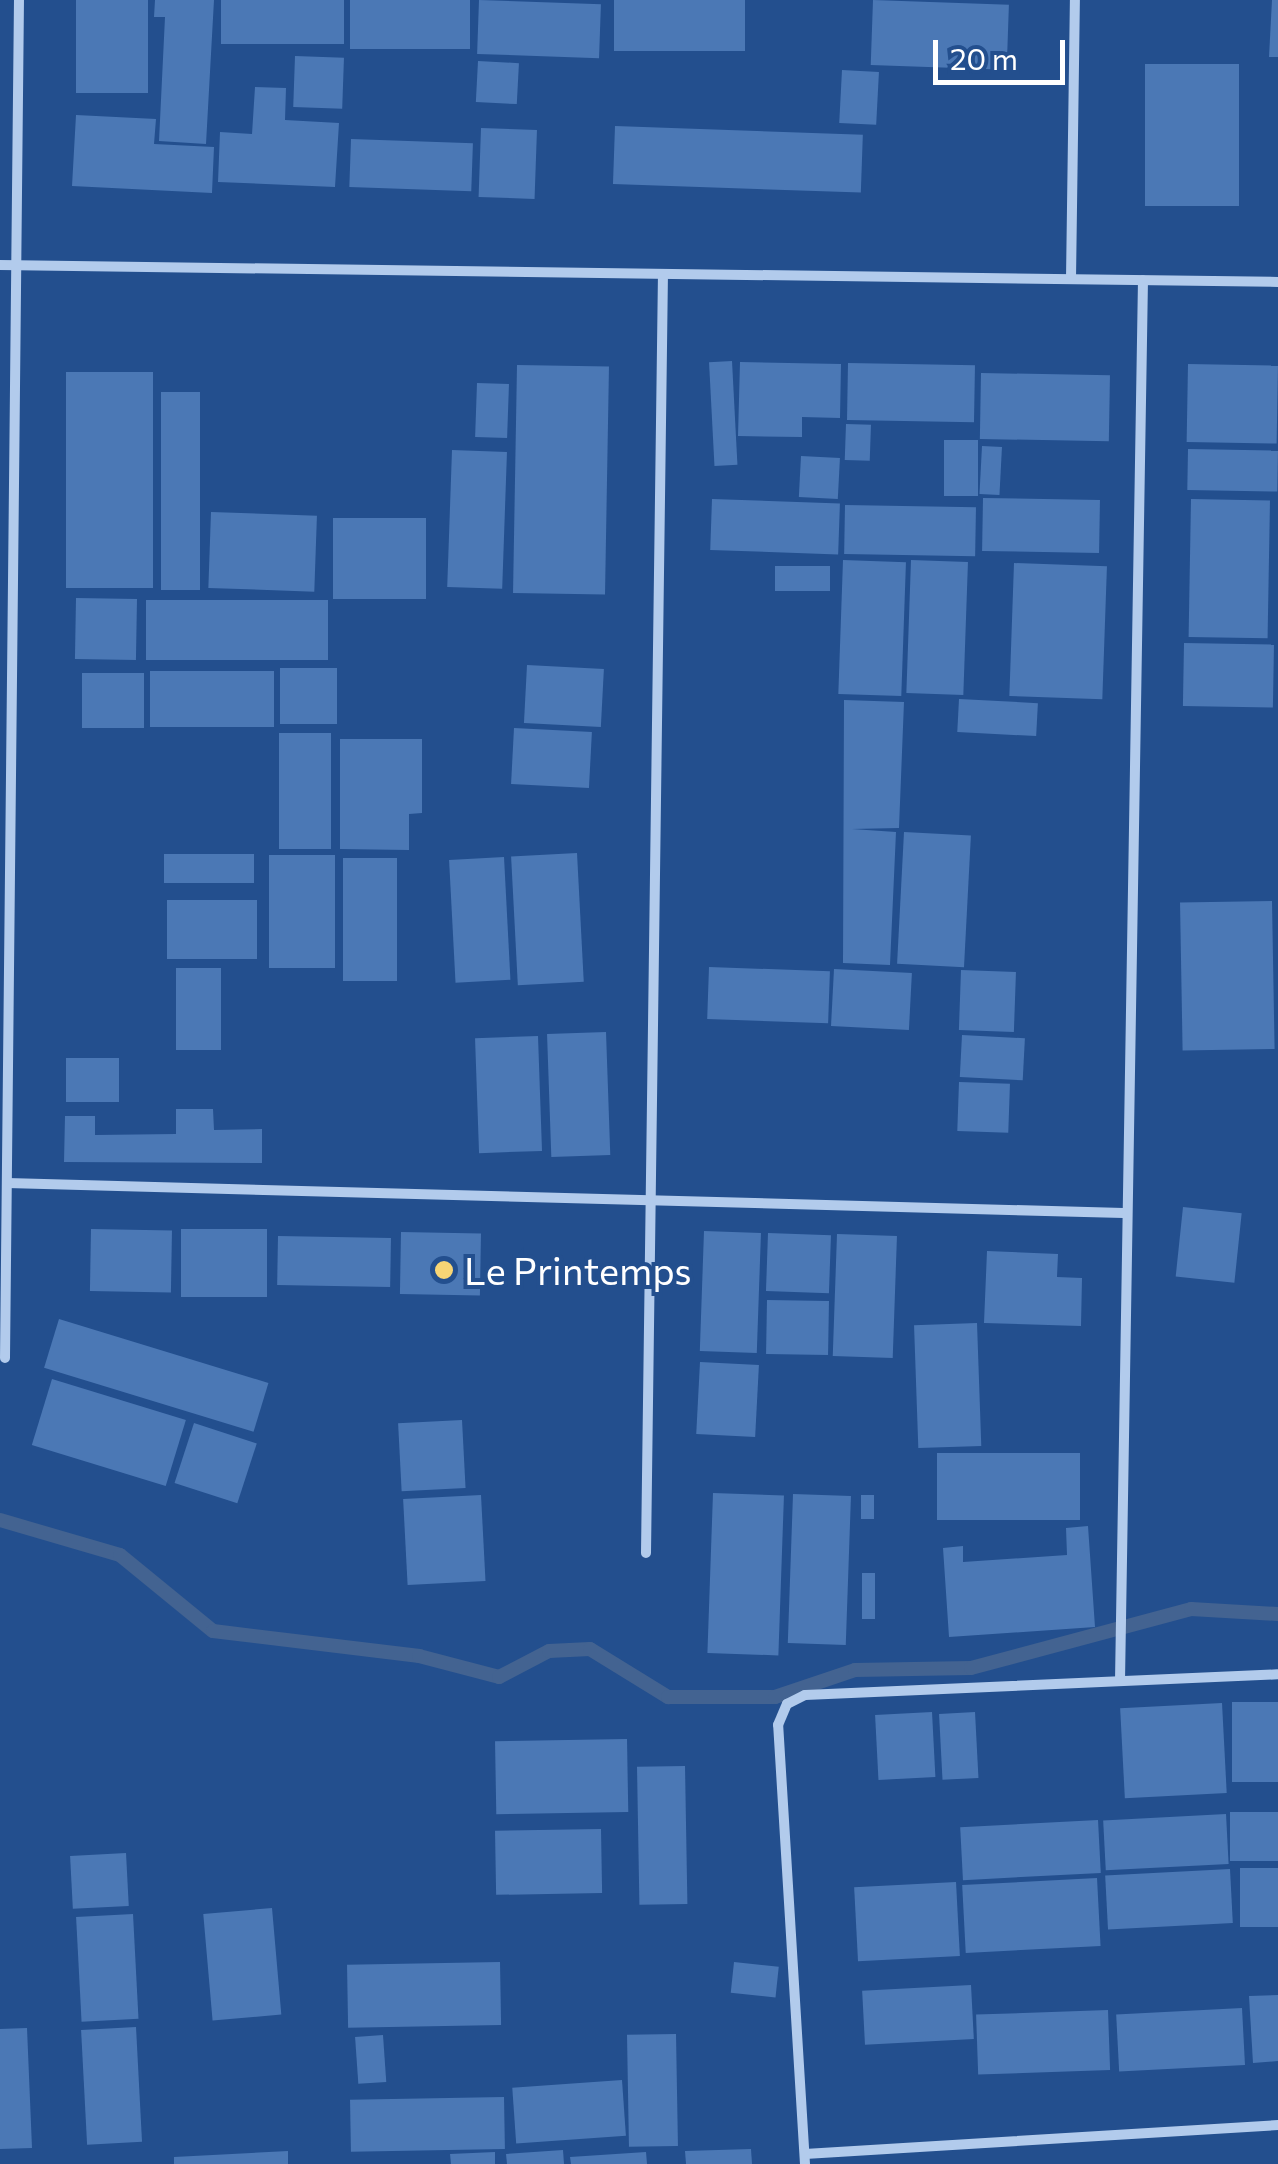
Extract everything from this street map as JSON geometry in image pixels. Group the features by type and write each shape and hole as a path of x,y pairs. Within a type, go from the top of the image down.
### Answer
{"street":[{"path":"6,1358 18,0"},
{"path":"1071,279 1075,0"},
{"path":"0,265 1278,282"},
{"path":"646,1553 663,274"},
{"path":"1120,1681 1117,1608 1144,280"},
{"path":"5,1180 651,1194 1124,1213"},
{"path":"1278,1674 804,1695 788,1704 778,1725 805,2159 1278,2125"}],"building":[{"path":"76,0 148,0 148,93 76,93"},
{"path":"155,0 214,0 206,144 159,141 165,17 154,17"},
{"path":"221,0 344,0 344,44 221,44"},
{"path":"350,0 470,0 470,49 350,49"},
{"path":"479,0 601,4 599,58 477,54"},
{"path":"614,0 745,0 745,51 614,51"},
{"path":"873,0 1009,5 1007,70 871,65"},
{"path":"1272,0 1278,0 1278,57 1269,57"},
{"path":"295,56 344,58 342,109 293,107"},
{"path":"478,61 519,63 517,104 476,102"},
{"path":"1145,64 1239,64 1239,206 1145,206"},
{"path":"842,70 879,72 876,125 839,123"},
{"path":"255,87 286,88 285,120 339,123 335,187 218,182 220,132 252,134"},
{"path":"76,115 156,119 154,144 214,147 212,193 72,186"},
{"path":"615,126 863,135 861,193 613,184"},
{"path":"481,128 537,130 535,199 479,197"},
{"path":"351,139 473,143 471,191 349,187"},
{"path":"732,361 737,465 714,466 709,362"},
{"path":"740,362 841,364 840,418 802,417 802,437 738,436"},
{"path":"848,363 975,365 974,422 847,420"},
{"path":"1188,364 1278,366 1277,444 1187,442"},
{"path":"517,365 609,367 605,595 513,593"},
{"path":"66,372 153,372 153,588 66,588"},
{"path":"981,373 1110,375 1109,441 980,439"},
{"path":"477,383 509,384 507,438 475,437"},
{"path":"161,392 200,392 200,590 161,590"},
{"path":"846,424 871,425 870,461 845,460"},
{"path":"944,440 978,440 978,496 944,496"},
{"path":"982,446 1002,447 999,495 979,494"},
{"path":"1188,449 1278,451 1277,492 1187,490"},
{"path":"452,450 507,452 502,589 447,587"},
{"path":"801,456 840,458 838,499 799,497"},
{"path":"983,498 1100,500 1099,553 982,551"},
{"path":"712,499 840,503 838,554 710,550"},
{"path":"1191,499 1270,500 1268,638 1189,637"},
{"path":"845,505 976,507 975,556 844,554"},
{"path":"211,512 317,516 314,592 208,588"},
{"path":"333,518 426,518 426,599 333,599"},
{"path":"843,560 906,562 901,696 838,694"},
{"path":"911,560 968,562 963,695 906,693"},
{"path":"1014,563 1107,566 1102,699 1009,696"},
{"path":"775,566 830,566 830,591 775,591"},
{"path":"76,598 137,599 136,660 75,659"},
{"path":"146,600 328,600 328,660 146,660"},
{"path":"1184,643 1274,645 1273,708 1183,706"},
{"path":"527,665 604,669 601,727 524,723"},
{"path":"280,668 337,668 337,724 280,724"},
{"path":"150,671 274,671 274,727 150,727"},
{"path":"82,673 144,673 144,728 82,728"},
{"path":"959,699 1038,703 1036,736 957,732"},
{"path":"844,700 904,702 899,828 852,829 896,832 890,965 843,963"},
{"path":"514,728 592,732 589,788 511,784"},
{"path":"279,733 331,733 331,849 279,849"},
{"path":"340,739 422,739 422,813 409,814 409,850 340,849"},
{"path":"904,832 971,836 964,967 897,964"},
{"path":"577,853 584,982 518,985 511,856"},
{"path":"164,854 254,854 254,883 164,883"},
{"path":"269,855 335,855 335,968 269,968"},
{"path":"504,857 510,980 456,983 449,860"},
{"path":"343,858 397,858 397,981 343,981"},
{"path":"167,900 257,900 257,959 167,959"},
{"path":"1272,901 1275,1049 1183,1051 1180,903"},
{"path":"709,967 830,971 828,1023 707,1019"},
{"path":"176,968 221,968 221,1050 176,1050"},
{"path":"834,969 912,973 909,1030 831,1026"},
{"path":"961,970 1016,972 1014,1032 959,1030"},
{"path":"606,1032 610,1155 551,1157 547,1034"},
{"path":"962,1035 1025,1038 1023,1080 960,1077"},
{"path":"538,1036 542,1151 479,1153 475,1038"},
{"path":"66,1058 119,1058 119,1102 66,1102"},
{"path":"959,1082 1010,1084 1008,1133 957,1131"},
{"path":"176,1109 213,1109 214,1130 262,1129 262,1163 64,1162 65,1116 95,1116 95,1135 176,1134"},
{"path":"1183,1207 1242,1213 1234,1283 1176,1277"},
{"path":"91,1229 172,1230 171,1292 90,1291"},
{"path":"181,1229 267,1229 267,1297 181,1297"},
{"path":"704,1231 761,1233 757,1353 700,1351"},
{"path":"401,1232 481,1233 480,1295 400,1294"},
{"path":"768,1233 831,1235 829,1293 766,1291"},
{"path":"837,1234 897,1236 893,1358 833,1356"},
{"path":"278,1236 391,1238 390,1287 277,1285"},
{"path":"987,1251 1058,1254 1057,1277 1082,1278 1081,1326 984,1323"},
{"path":"767,1300 829,1301 828,1355 766,1354"},
{"path":"59,1319 268,1383 254,1432 44,1368"},
{"path":"977,1323 981,1446 918,1448 914,1325"},
{"path":"700,1362 759,1365 755,1437 696,1434"},
{"path":"52,1379 186,1420 166,1486 32,1445"},
{"path":"462,1420 466,1488 402,1491 398,1423"},
{"path":"194,1423 257,1443 237,1503 175,1483"},
{"path":"937,1453 1080,1453 1080,1520 937,1520"},
{"path":"713,1493 784,1495 778,1655 707,1653"},
{"path":"793,1494 851,1496 846,1645 788,1643"},
{"path":"481,1495 486,1581 408,1585 403,1499"},
{"path":"861,1495 874,1495 874,1519 861,1519"},
{"path":"1088,1526 1095,1627 949,1637 943,1548 963,1546 963,1562 1067,1555 1066,1528"},
{"path":"862,1573 875,1573 875,1619 862,1619"},
{"path":"1232,1702 1278,1702 1278,1782 1232,1782"},
{"path":"1222,1703 1227,1793 1125,1798 1120,1708"},
{"path":"932,1712 935,1777 878,1780 875,1715"},
{"path":"975,1712 978,1778 943,1780 939,1714"},
{"path":"627,1739 628,1812 496,1814 495,1741"},
{"path":"685,1766 687,1904 639,1905 637,1767"},
{"path":"1230,1812 1278,1812 1278,1861 1230,1861"},
{"path":"1226,1814 1229,1864 1106,1870 1103,1820"},
{"path":"1098,1820 1101,1873 963,1880 960,1827"},
{"path":"601,1829 602,1893 496,1895 495,1831"},
{"path":"126,1853 129,1906 73,1909 70,1856"},
{"path":"1240,1868 1278,1868 1278,1927 1240,1927"},
{"path":"1230,1869 1233,1923 1108,1929 1105,1876"},
{"path":"1097,1878 1101,1946 966,1953 962,1885"},
{"path":"956,1882 960,1956 858,1961 854,1887"},
{"path":"272,1908 281,2015 213,2021 203,1914"},
{"path":"133,1914 138,2019 82,2022 76,1917"},
{"path":"500,1962 501,2025 348,2028 347,1965"},
{"path":"734,1962 779,1967 776,1998 731,1993"},
{"path":"971,1985 974,2039 865,2045 862,1991"},
{"path":"1278,1995 1278,2061 1253,2063 1249,1996"},
{"path":"1242,2008 1245,2065 1119,2072 1116,2015"},
{"path":"1108,2010 1110,2070 978,2075 976,2015"},
{"path":"136,2027 142,2142 87,2145 81,2030"},
{"path":"27,2028 32,2148 0,2149 0,2029"},
{"path":"676,2034 678,2146 629,2147 627,2035"},
{"path":"383,2035 386,2082 358,2084 355,2037"},
{"path":"622,2080 626,2136 516,2144 512,2088"},
{"path":"504,2097 505,2149 351,2152 350,2100"},
{"path":"751,2149 752,2164 686,2164 685,2151"},
{"path":"563,2150 564,2164 507,2164 506,2154"},
{"path":"288,2151 288,2164 174,2164 174,2157"},
{"path":"495,2152 495,2164 451,2164 450,2154"},
{"path":"646,2152 647,2164 571,2164 570,2157"}],"waterway":[{"path":"0,1520 120,1555 213,1631 419,1656 499,1677 549,1651 590,1649 668,1697 775,1697 855,1670 971,1668 1191,1609 1278,1614"}],"place":[{"name":"Le Printemps","path":"444,1270"}]}
